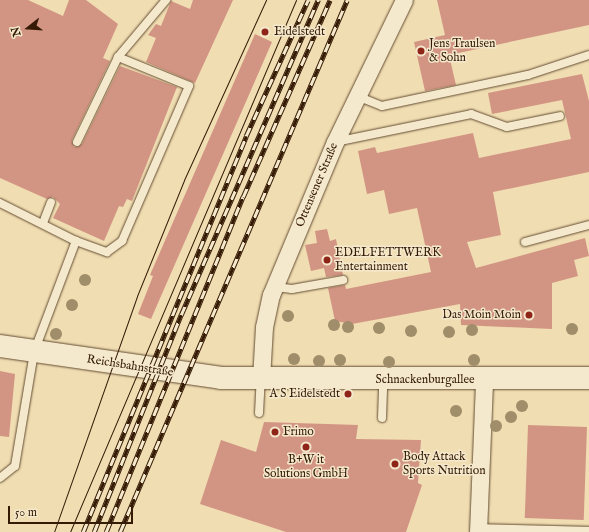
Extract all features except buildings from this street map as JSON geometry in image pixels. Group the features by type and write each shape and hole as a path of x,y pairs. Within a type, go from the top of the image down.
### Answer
{"street":[{"name":"Ottensener Straße","path":"261,379 264,327 275,286 334,142 404,0"},
{"name":"Reichsbahnstraße","path":"0,346 181,374 261,379"},
{"name":"Schnackenburgallee","path":"261,379 484,380 589,378"},
{"path":"478,530 484,380"}],"lane":[{"path":"78,142 118,57 166,0"},
{"path":"356,96 382,106 528,75 589,55"},
{"path":"0,202 76,241 108,252 122,241 189,86 118,57"},
{"path":"334,142 471,114 507,127 560,116"},
{"path":"43,223 51,202"},
{"path":"525,242 589,226"},
{"path":"0,478 15,466 34,352 76,241"},
{"path":"275,286 292,289 343,280"},
{"path":"259,413 261,379"},
{"path":"382,418 384,380"},
{"path":"478,530 589,531"}],"tram line":[{"path":"54,532 137,296 184,180 266,0"},
{"path":"70,532 296,0"}],"railway":[{"path":"83,532 246,136 308,0"},
{"path":"94,532 181,315 318,0"},
{"path":"106,532 243,197 330,0"},
{"path":"120,532 347,0"}],"place":[{"name":"Eidelstedt","path":"265,32"},
{"name":"Jens Traulsen & Sohn","path":"421,51"},
{"name":"EDELFETTWERK Entertainment","path":"327,260"},
{"name":"Das Moin Moin","path":"529,315"},
{"name":"A S Eidelstedt","path":"348,394"},
{"name":"Frimo","path":"275,432"},
{"name":"B+W it Solutions GmbH","path":"306,447"},
{"name":"Body Attack Sports Nutrition","path":"395,464"}]}
